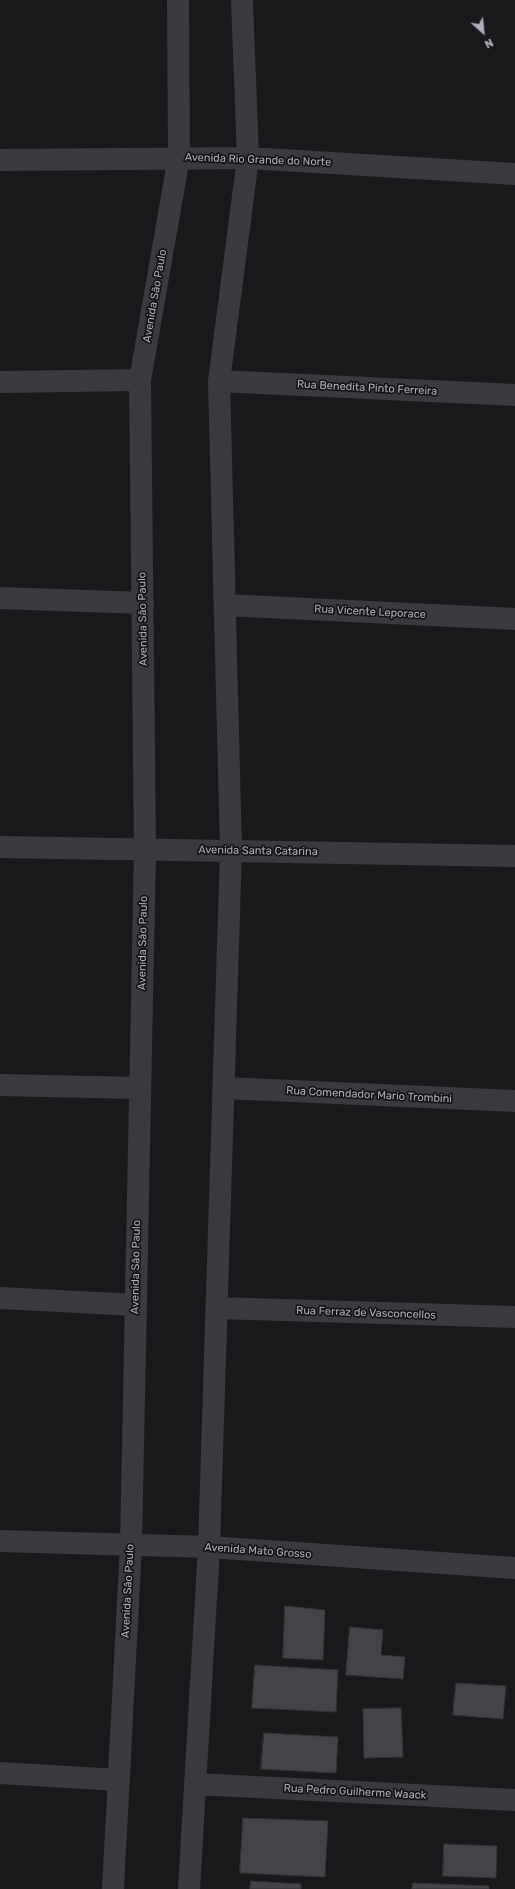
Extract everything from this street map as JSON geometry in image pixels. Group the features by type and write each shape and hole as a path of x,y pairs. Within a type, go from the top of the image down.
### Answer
{"street":[{"name":"Avenida São Paulo","path":"112,1889 130,1545 146,850 140,380 179,157 178,0"},
{"path":"189,1889 209,1547 231,850 220,381 248,158 242,0"},
{"name":"Avenida Rio Grande do Norte","path":"0,160 179,157 248,158 515,174"},
{"path":"0,382 140,380"},
{"name":"Rua Benedita Pinto Ferreira","path":"220,381 515,395"},
{"path":"0,598 142,603"},
{"name":"Rua Vicente Leporace","path":"225,605 515,620"},
{"name":"Avenida Santa Catarina","path":"0,847 515,856"},
{"path":"0,1085 140,1088"},
{"name":"Rua Comendador Mario Trombini","path":"224,1088 515,1101"},
{"path":"0,1298 136,1305"},
{"name":"Rua Ferraz de Vasconcellos","path":"217,1308 515,1317"},
{"name":"Avenida Mato Grosso","path":"0,1541 209,1547 515,1568"},
{"path":"0,1773 118,1780"},
{"name":"Rua Pedro Guilherme Waack","path":"195,1784 515,1800"}],"building":[{"path":"285,1606 325,1610 323,1660 283,1658"},
{"path":"350,1627 383,1630 381,1655 405,1657 403,1679 346,1675"},
{"path":"255,1665 338,1670 336,1712 252,1708"},
{"path":"456,1683 506,1686 503,1719 453,1715"},
{"path":"401,1708 403,1757 364,1758 363,1709"},
{"path":"264,1733 338,1737 336,1773 261,1769"},
{"path":"243,1818 328,1821 325,1877 240,1873"},
{"path":"444,1844 497,1846 496,1878 443,1876"},
{"path":"251,1881 301,1884 301,1889 250,1889"},
{"path":"413,1883 489,1886 489,1889 412,1889"}]}
